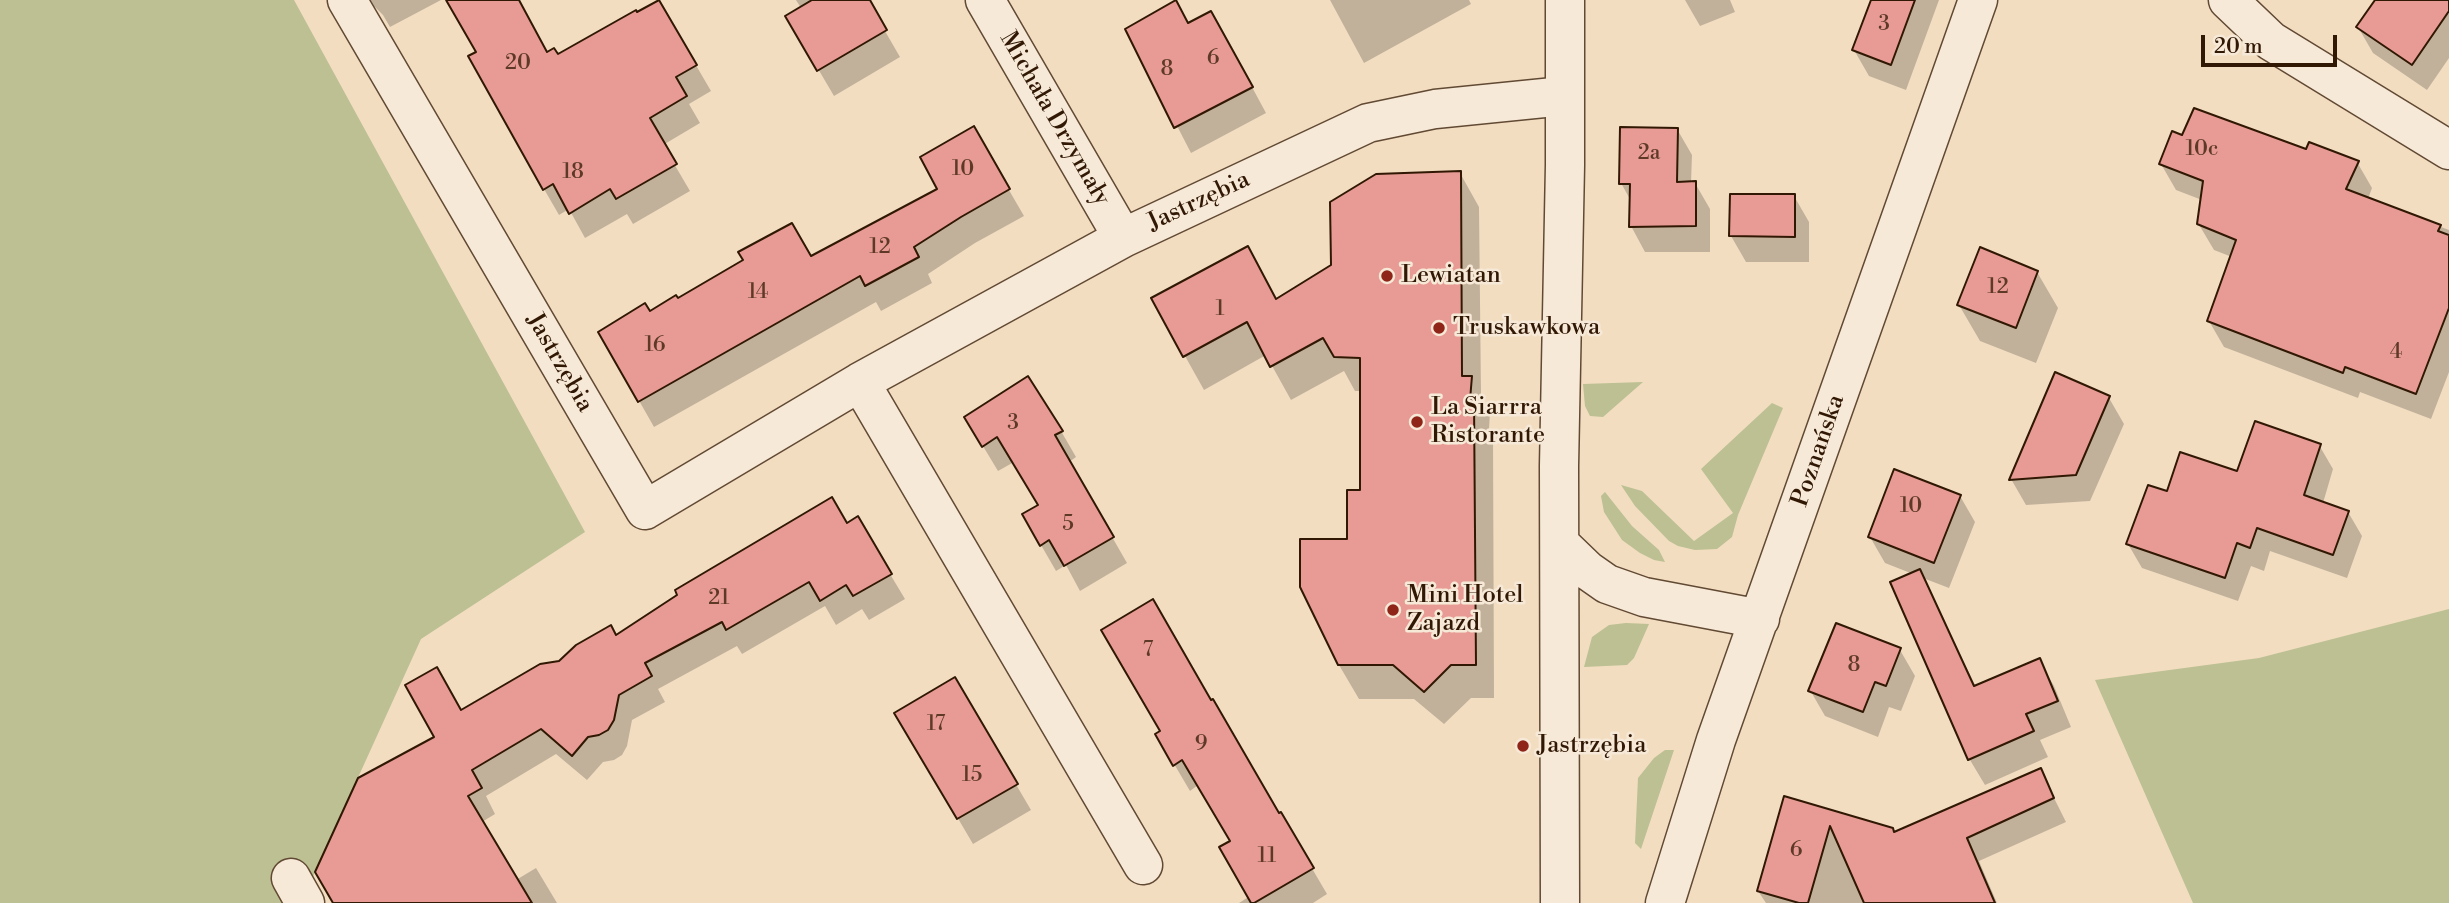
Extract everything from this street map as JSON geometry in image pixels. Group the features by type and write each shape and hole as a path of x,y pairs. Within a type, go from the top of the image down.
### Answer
{"street":[{"name":"Jastrzębia","path":"347,0 645,510 860,382 1123,238 1368,123 1435,109 1564,96"},
{"name":"Michała Drzymały","path":"985,0 1123,238"},
{"path":"1560,903 1560,372 1565,165 1565,0"},
{"name":"Poznańska","path":"1665,903 1716,740 1978,0"},
{"path":"2228,0 2271,41 2449,150"},
{"path":"860,382 1143,865"},
{"path":"1560,544 1587,570 1608,584 1644,597 1760,619"}],"green space":[{"path":"0,0 294,0 585,532 421,639 301,903 0,903"},
{"path":"1643,382 1603,417 1590,416 1585,406 1583,384"},
{"path":"1772,403 1783,408 1738,515 1732,537 1717,549 1695,550 1669,541 1635,506 1621,485 1642,491 1694,541 1733,513 1701,469"},
{"path":"1605,492 1632,526 1659,550 1665,562 1640,553 1622,540 1604,512 1601,496"},
{"path":"2449,609 2449,903 2193,903 2095,680 2259,658"},
{"path":"1649,624 1634,658 1627,665 1584,667 1592,637 1609,625"},
{"path":"1665,750 1674,750 1641,849 1635,843 1638,778 1654,758"}],"building":[{"path":"446,0 519,0 547,52 554,48 558,54 659,0 697,65 676,77 687,96 650,118 677,164 616,199 610,189 569,214 553,184 543,190 468,56 476,52"},
{"path":"812,0 870,0 887,30 817,71 785,16"},
{"path":"1176,0 1188,23 1211,11 1253,87 1174,128 1125,29"},
{"path":"1871,0 1915,0 1891,65 1852,50"},
{"path":"2375,0 2449,0 2449,11 2412,65 2356,27"},
{"path":"2194,108 2306,149 2309,142 2359,161 2346,189 2441,225 2438,231 2449,235 2449,308 2416,394 2345,367 2343,373 2207,321 2236,240 2197,224 2203,181 2159,164 2172,131 2182,135"},
{"path":"974,126 1010,189 914,247 919,257 865,286 860,276 638,402 598,332 645,303 650,311 676,295 678,298 743,260 738,252 792,223 811,256 937,189 920,157"},
{"path":"1620,127 1678,128 1677,182 1696,181 1696,226 1629,227 1630,184 1619,184"},
{"path":"1461,171 1462,376 1472,376 1470,400 1474,400 1476,665 1451,665 1424,692 1393,665 1338,665 1300,587 1300,539 1347,539 1347,490 1360,490 1360,358 1334,357 1323,338 1270,367 1247,322 1183,357 1151,298 1248,246 1276,299 1331,265 1330,202 1376,174"},
{"path":"1730,194 1795,194 1795,237 1729,236"},
{"path":"1980,247 2038,271 2016,328 1957,305"},
{"path":"2055,372 2110,396 2076,475 2009,480"},
{"path":"1028,376 1063,431 1055,435 1114,537 1064,566 1049,540 1040,546 1022,514 1038,505 997,437 982,447 964,417"},
{"path":"2255,421 2321,444 2304,495 2349,511 2333,555 2257,528 2250,548 2237,543 2225,578 2126,544 2148,485 2167,491 2180,452 2237,471"},
{"path":"1894,469 1961,495 1934,563 1868,537"},
{"path":"832,497 847,523 858,516 892,574 853,596 846,585 820,601 809,582 726,630 722,622 645,663 652,676 619,695 614,720 608,730 588,737 572,756 541,729 472,770 482,788 468,796 532,903 333,903 315,872 358,778 434,737 405,685 437,667 461,710 540,664 559,661 576,645 611,625 616,635 677,595 675,590"},
{"path":"1920,569 1974,686 2040,658 2058,701 2026,714 2034,731 1968,760 1890,582"},
{"path":"1153,599 1211,700 1213,699 1314,868 1254,903 1251,903 1219,847 1230,841 1182,760 1173,766 1155,734 1160,731 1101,630"},
{"path":"1836,623 1901,648 1886,686 1875,682 1863,712 1808,691"},
{"path":"955,677 1018,784 957,819 894,713"},
{"path":"2041,768 2054,798 1967,838 1995,903 1864,903 1830,826 1808,903 1757,891 1784,796 1893,828 1894,832"}],"place":[{"name":"Lewiatan","path":"1387,276"},
{"name":"Truskawkowa","path":"1439,328"},
{"name":"La Siarrra Ristorante","path":"1417,422"},
{"name":"Mini Hotel Zajazd","path":"1393,610"},
{"name":"Jastrzębia","path":"1523,746"}]}
